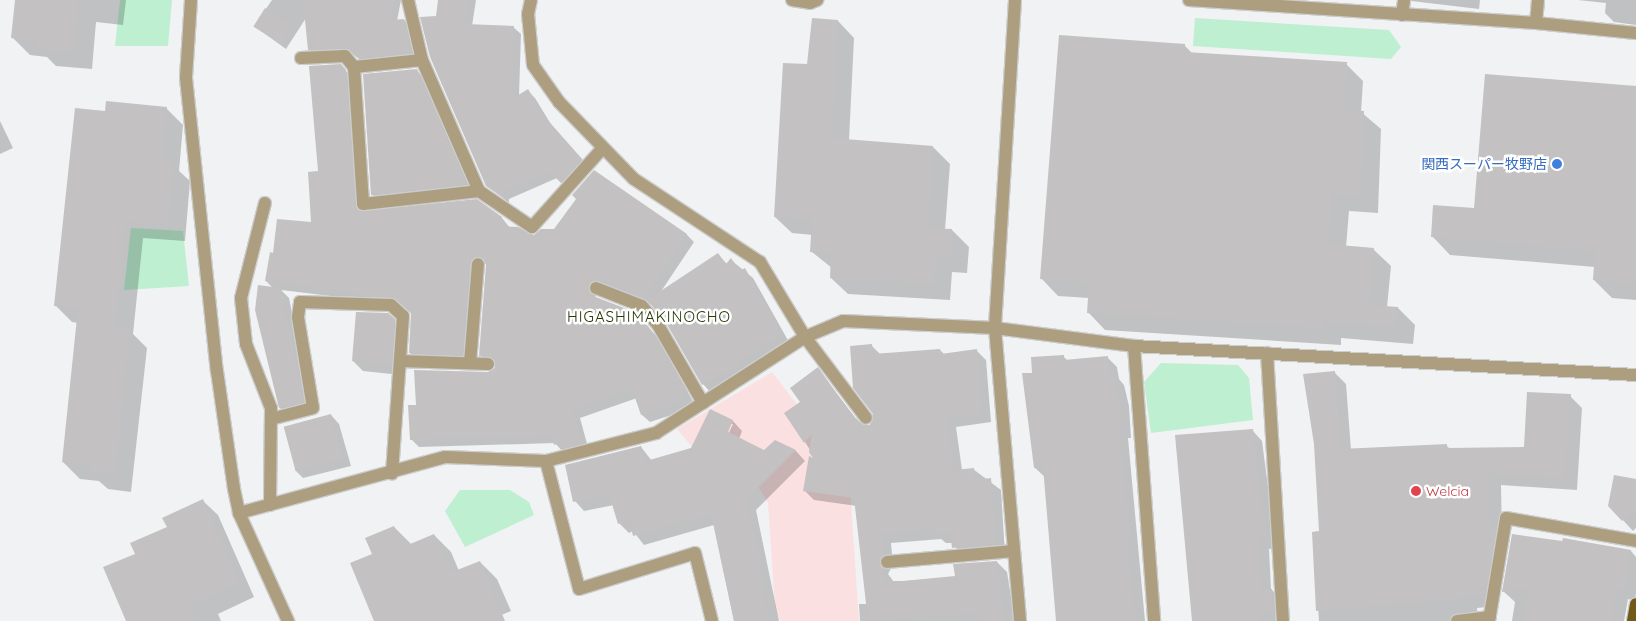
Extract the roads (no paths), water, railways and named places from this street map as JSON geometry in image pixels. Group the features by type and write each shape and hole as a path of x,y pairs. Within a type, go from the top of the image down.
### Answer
{"main road":[{"path":"1633,621 1636,604"}],"street":[{"path":"192,0 186,78 217,371 239,513 288,621"},
{"path":"408,0 422,60 479,191 532,227 603,148"},
{"path":"531,0 528,14 533,65 559,102 634,179 760,262 805,337 866,418"},
{"path":"792,0 810,3 817,0"},
{"path":"1015,0 995,328 1020,621"},
{"path":"1189,0 1269,2 1402,16 1536,23 1636,33"},
{"path":"1402,16 1404,0"},
{"path":"1536,23 1538,0"},
{"path":"301,58 345,56 354,67 363,204 479,191"},
{"path":"354,67 422,60"},
{"path":"265,203 241,298 246,344 271,408 270,505"},
{"path":"470,363 478,264"},
{"path":"596,288 642,306 658,325 704,403"},
{"path":"271,419 313,408 298,317 300,302 391,305 403,316 392,474"},
{"path":"239,513 392,474 445,457 546,461 656,433 805,337 843,321 995,328 1134,346 1636,375"},
{"path":"1134,346 1154,621"},
{"path":"1267,353 1283,621"},
{"path":"400,361 488,364"},
{"path":"546,461 579,589 696,553 712,621"},
{"path":"1457,621 1489,619 1506,518 1636,542"},
{"path":"887,562 1014,551"}],"place":[{"name":"関西スーパー牧野店","path":"1557,164"},
{"name":"Welcia","path":"1416,491"}],"district":[{"name":"HIGASHIMAKINOCHO","path":"649,317"}]}
